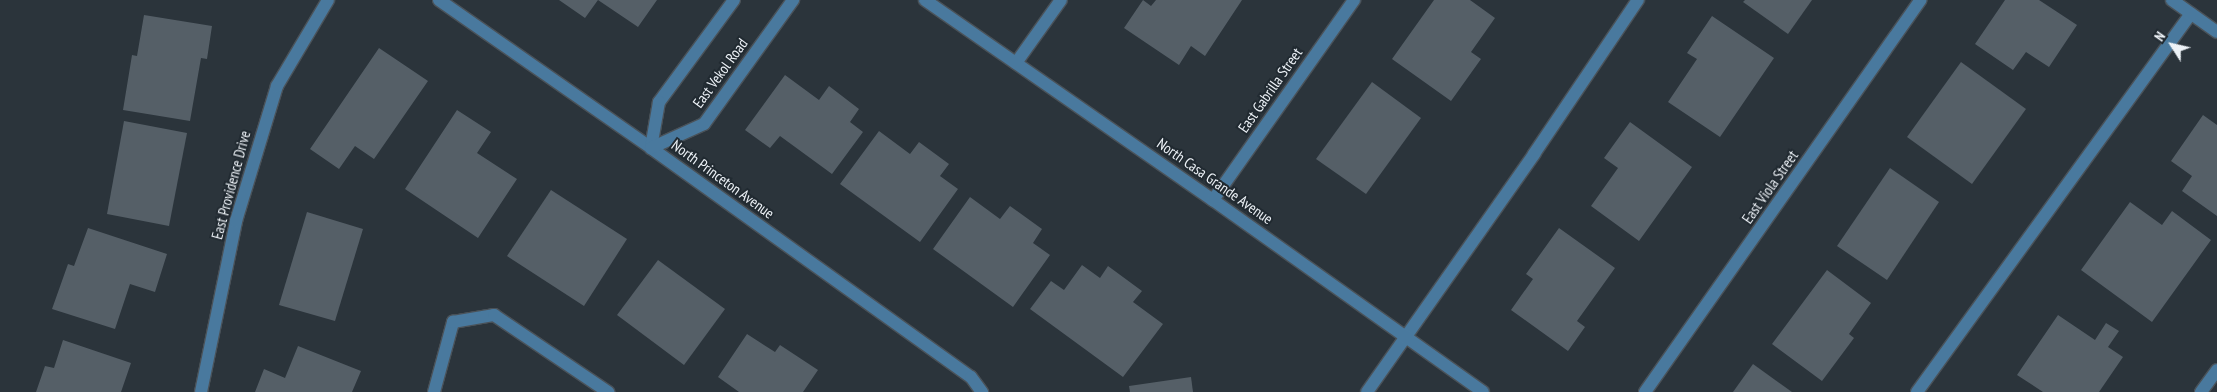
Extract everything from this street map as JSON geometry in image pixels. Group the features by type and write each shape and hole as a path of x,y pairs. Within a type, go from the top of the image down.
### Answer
{"street":[{"name":"East Providence Drive","path":"200,392 236,221 275,94 328,0"},
{"name":"North Princeton Avenue","path":"439,0 651,148 970,377 982,392"},
{"path":"651,148 659,102 734,0"},
{"name":"East Vekol Road","path":"651,148 704,124 793,0"},
{"name":"North Casa Grande Avenue","path":"925,0 1213,200 1484,392"},
{"path":"1016,63 1061,0"},
{"name":"East Gabrilla Street","path":"1213,200 1354,0"},
{"path":"1367,392 1638,0"},
{"name":"East Viola Street","path":"1645,392 1921,0"},
{"path":"2172,0 2217,32"},
{"path":"1917,392 2191,14"},
{"path":"434,392 453,322 494,315 608,392"},
{"path":"2201,392 2217,370"}],"building":[{"path":"559,0 598,0 585,18"},
{"path":"598,0 657,0 638,27"},
{"path":"1143,0 1151,6 1156,0 1242,0 1205,56 1191,46 1179,65 1124,28"},
{"path":"1434,0 1470,0 1495,18 1471,52 1481,59 1451,101 1392,59"},
{"path":"1745,0 1812,0 1788,34 1743,2"},
{"path":"2005,0 2039,0 2077,25 2049,67 2026,52 2013,70 1975,44"},
{"path":"144,15 212,26 207,59 201,58 190,121 123,110 132,55 137,56"},
{"path":"1712,16 1774,58 1720,137 1668,102 1697,59 1687,53"},
{"path":"379,48 428,81 374,159 355,146 339,169 310,149"},
{"path":"1961,62 2026,109 1972,184 1907,137"},
{"path":"785,75 819,100 829,86 859,109 850,122 863,132 832,174 780,136 770,148 745,130"},
{"path":"1372,82 1421,118 1366,194 1316,159"},
{"path":"457,110 491,132 477,153 517,179 478,238 405,189"},
{"path":"2203,115 2217,125 2217,216 2182,191 2192,176 2171,161"},
{"path":"124,121 187,133 169,226 107,214"},
{"path":"1630,122 1692,167 1639,241 1591,206 1618,168 1604,158"},
{"path":"879,131 910,154 919,142 949,164 940,176 958,189 920,242 840,184"},
{"path":"1890,168 1939,202 1887,280 1837,246"},
{"path":"551,190 627,239 584,306 507,256"},
{"path":"970,197 1000,219 1010,206 1042,229 1033,243 1050,255 1013,307 933,249"},
{"path":"2130,202 2162,225 2172,211 2211,240 2152,322 2081,270"},
{"path":"307,212 363,229 335,321 279,305"},
{"path":"88,228 167,254 155,292 130,284 115,329 52,309 68,264 74,266"},
{"path":"1559,228 1615,268 1577,321 1585,327 1568,351 1511,310 1533,279 1526,274"},
{"path":"658,260 725,309 684,365 617,315"},
{"path":"1082,265 1100,278 1108,266 1142,291 1133,302 1163,324 1123,377 1030,309 1051,281 1064,290"},
{"path":"1827,270 1871,303 1849,334 1854,338 1822,381 1772,344"},
{"path":"2058,315 2095,340 2106,323 2119,331 2108,347 2123,357 2099,392 2043,392 2017,375"},
{"path":"747,334 775,352 780,345 818,370 803,392 739,392 718,377"},
{"path":"63,340 131,363 121,392 36,392 45,366 54,368"},
{"path":"298,346 361,371 352,392 255,392 264,369 285,378"},
{"path":"1753,364 1792,392 1733,392"},
{"path":"1191,377 1193,392 1130,392 1129,386"}]}
